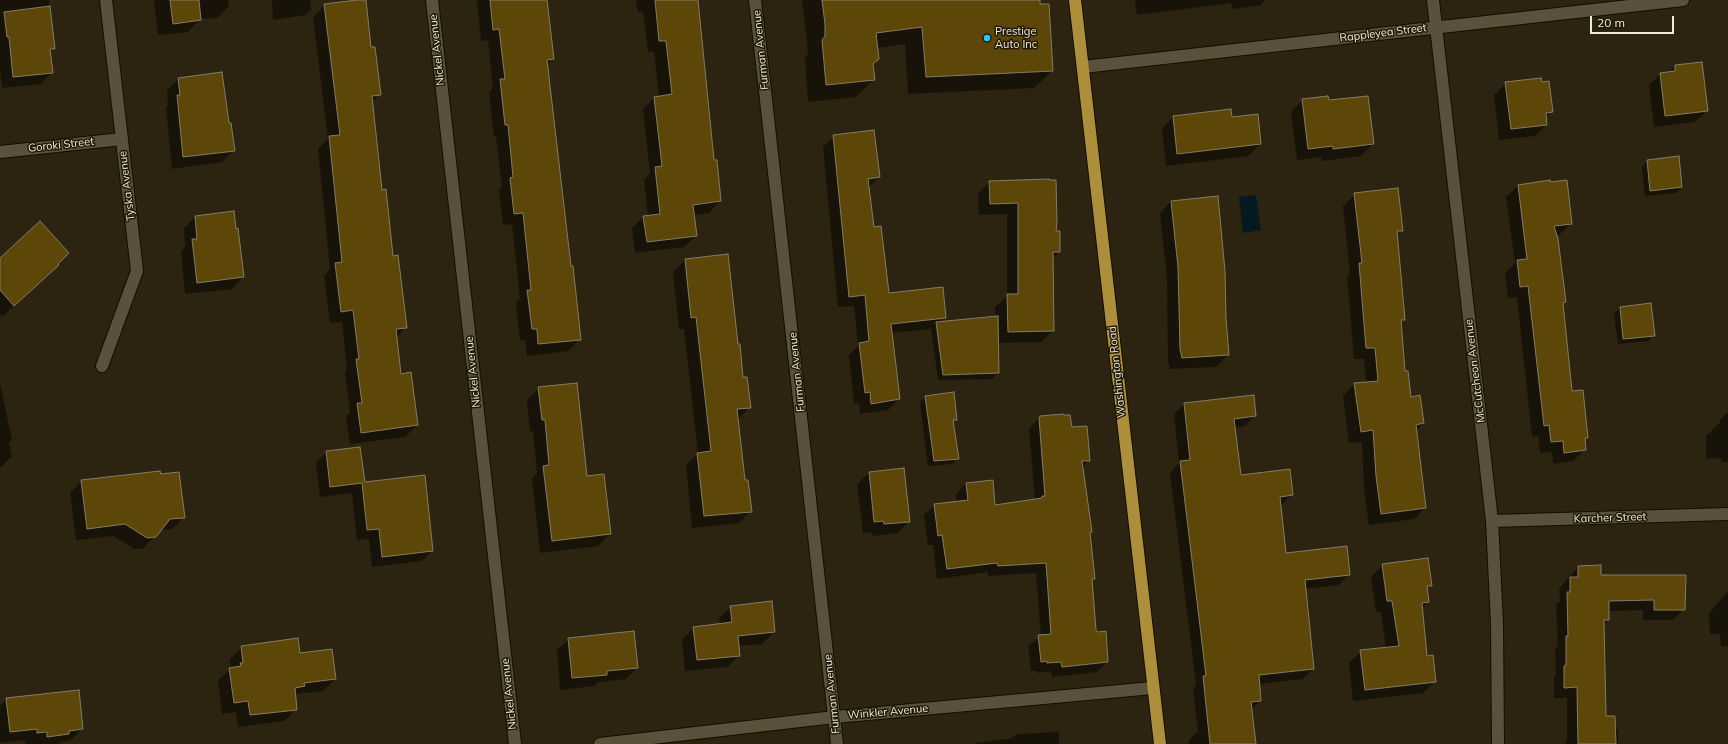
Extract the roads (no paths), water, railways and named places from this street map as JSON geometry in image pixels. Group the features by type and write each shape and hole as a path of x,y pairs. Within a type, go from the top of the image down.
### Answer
{"main road":[{"name":"Washington Road","path":"1075,0 1160,744"}],"street":[{"name":"Tyska Avenue","path":"102,366 137,272 106,0"},
{"name":"Nickel Avenue","path":"432,0 515,744"},
{"name":"Furman Avenue","path":"755,0 837,744"},
{"name":"McCutcheon Avenue","path":"1433,0 1492,521 1497,624 1498,744"},
{"name":"Rappleyea Street","path":"1083,67 1683,0"},
{"name":"Goroki Street","path":"0,152 122,139"},
{"name":"Karcher Street","path":"1492,521 1728,514"},
{"name":"Winkler Avenue","path":"600,744 835,717 1153,688"}],"water":[{"path":"1256,195 1261,230 1243,233 1239,197"}],"place":[{"name":"Prestige Auto Inc","path":"987,38"}]}
